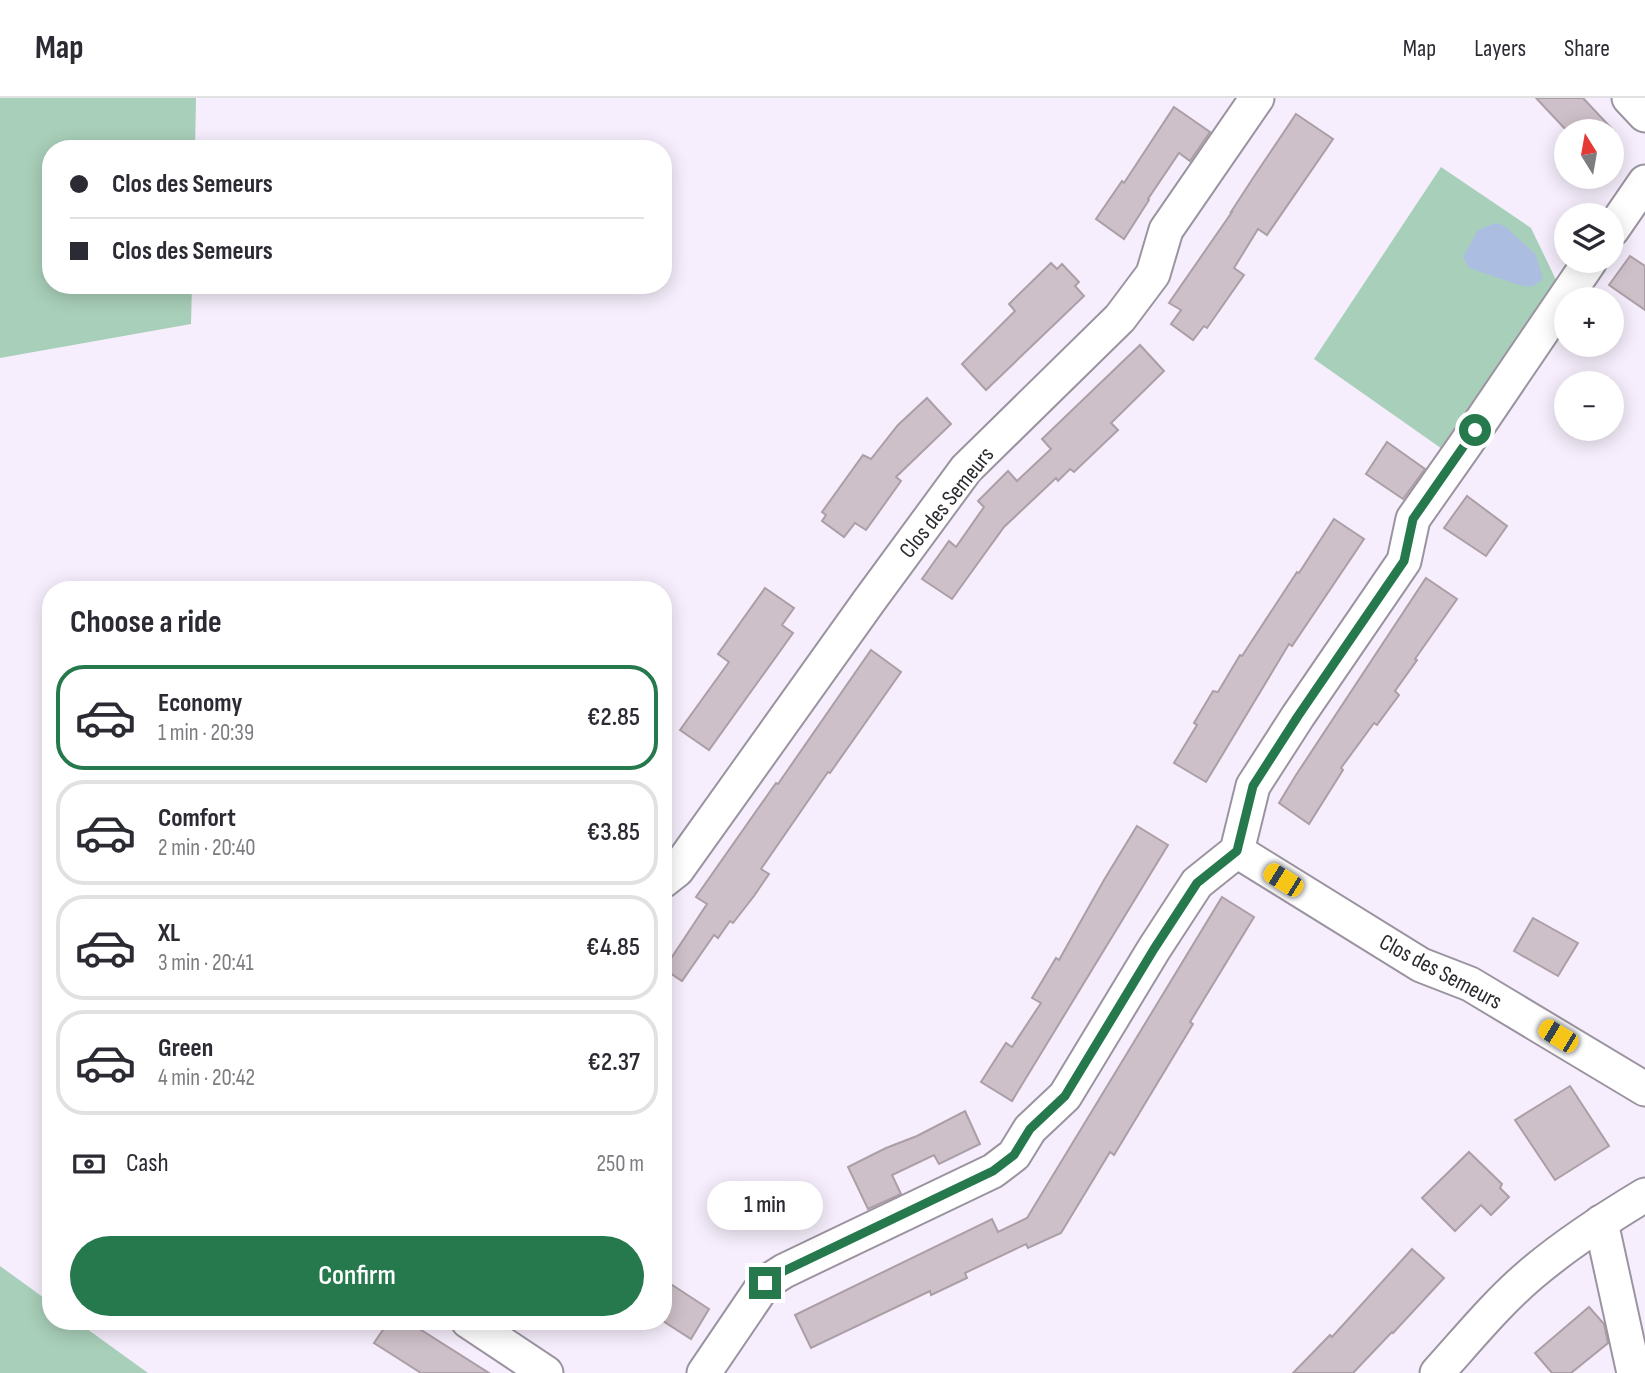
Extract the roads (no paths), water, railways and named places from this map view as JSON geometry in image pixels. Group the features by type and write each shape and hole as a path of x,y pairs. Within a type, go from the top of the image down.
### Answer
{"street":[{"name":"Clos des Semeurs","path":"672,874 966,469 1120,318 1137,296 1153,274 1166,230 1257,98"},
{"path":"1629,98 1645,114"},
{"path":"1624,213 1645,182"},
{"path":"704,1373 765,1283 784,1271 993,1171 1014,1155 1030,1129 1065,1096 1197,883 1237,851 1253,786 1404,561 1413,519 1582,273"},
{"name":"Clos des Semeurs","path":"1237,851 1421,965 1470,984 1645,1089"},
{"path":"1437,1373 1529,1275 1601,1222 1645,1195"},
{"path":"1601,1222 1634,1373"},
{"path":"482,1330 546,1373"}],"water":[{"path":"1496,223 1505,226 1536,255 1543,279 1532,287 1469,268 1463,257 1478,230"}]}
